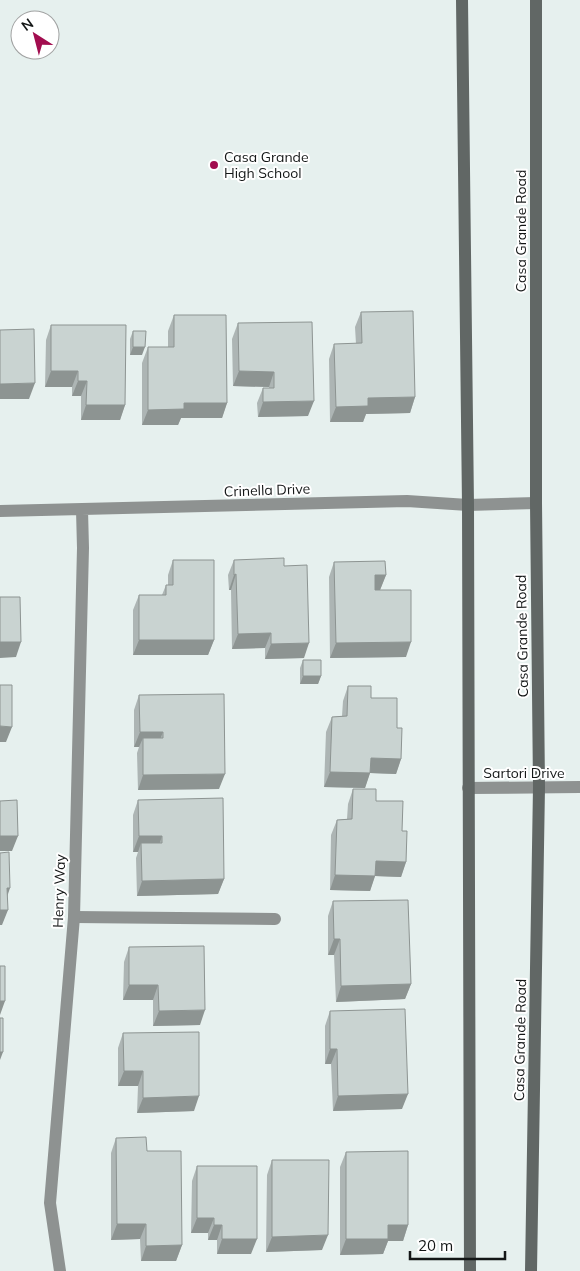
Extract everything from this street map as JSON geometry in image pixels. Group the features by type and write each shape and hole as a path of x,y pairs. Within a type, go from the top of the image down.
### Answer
{"main road":[{"path":"462,0 468,505 470,1271"},
{"name":"Casa Grande Road","path":"531,1271 539,788 536,503 536,0"}],"street":[{"name":"Crinella Drive","path":"0,511 406,501 468,505 536,503"},
{"name":"Henry Way","path":"60,1271 50,1204 74,917 84,548 82,510"},
{"name":"Sartori Drive","path":"468,788 580,787"},
{"path":"74,917 274,919"}],"building":[{"path":"413,311 415,397 368,398 368,406 336,407 334,344 362,343 361,312"},
{"path":"174,315 226,315 227,403 184,403 184,409 148,410 148,347 174,347"},
{"path":"312,322 314,401 263,402 263,388 274,388 274,372 239,371 238,323"},
{"path":"51,325 126,325 125,405 86,405 87,381 78,381 78,371 51,371"},
{"path":"34,329 35,383 0,384 0,330"},
{"path":"133,331 146,331 145,347 133,347"},
{"path":"284,558 284,566 307,565 309,643 271,644 271,633 238,634 234,560"},
{"path":"173,560 214,560 214,640 139,640 139,595 166,595 166,585 173,585"},
{"path":"385,561 386,575 375,575 375,590 411,590 411,642 336,643 334,562"},
{"path":"0,597 20,597 21,642 0,642"},
{"path":"303,660 321,660 321,676 303,676"},
{"path":"0,685 12,685 12,727 0,726"},
{"path":"348,686 371,686 371,698 397,698 397,728 402,728 401,759 371,758 370,773 330,772 332,717 347,716"},
{"path":"224,694 225,774 143,775 143,738 163,738 163,732 140,732 139,695"},
{"path":"353,789 376,789 376,801 403,801 402,831 407,831 406,862 376,861 375,876 335,875 337,820 352,819"},
{"path":"223,798 224,879 142,881 141,843 162,843 162,836 139,836 138,800"},
{"path":"17,800 18,836 0,836 0,801"},
{"path":"9,852 10,888 7,888 8,910 0,910 0,853"},
{"path":"408,900 411,984 341,986 340,939 334,939 333,901"},
{"path":"204,946 205,1010 159,1011 158,985 129,985 129,947"},
{"path":"0,966 5,966 5,1001 0,1001"},
{"path":"405,1009 408,1094 338,1096 337,1049 330,1049 330,1011"},
{"path":"0,1018 3,1018 3,1052 0,1052"},
{"path":"199,1032 199,1096 143,1098 143,1071 124,1071 123,1033"},
{"path":"146,1137 147,1151 181,1151 182,1245 146,1246 146,1224 117,1224 116,1138"},
{"path":"408,1151 408,1225 388,1225 388,1239 346,1239 346,1152"},
{"path":"272,1160 329,1160 328,1235 272,1237"},
{"path":"197,1166 257,1166 257,1239 222,1239 222,1225 214,1225 214,1218 197,1218"}],"place":[{"name":"Casa Grande High School","path":"214,165"}]}
